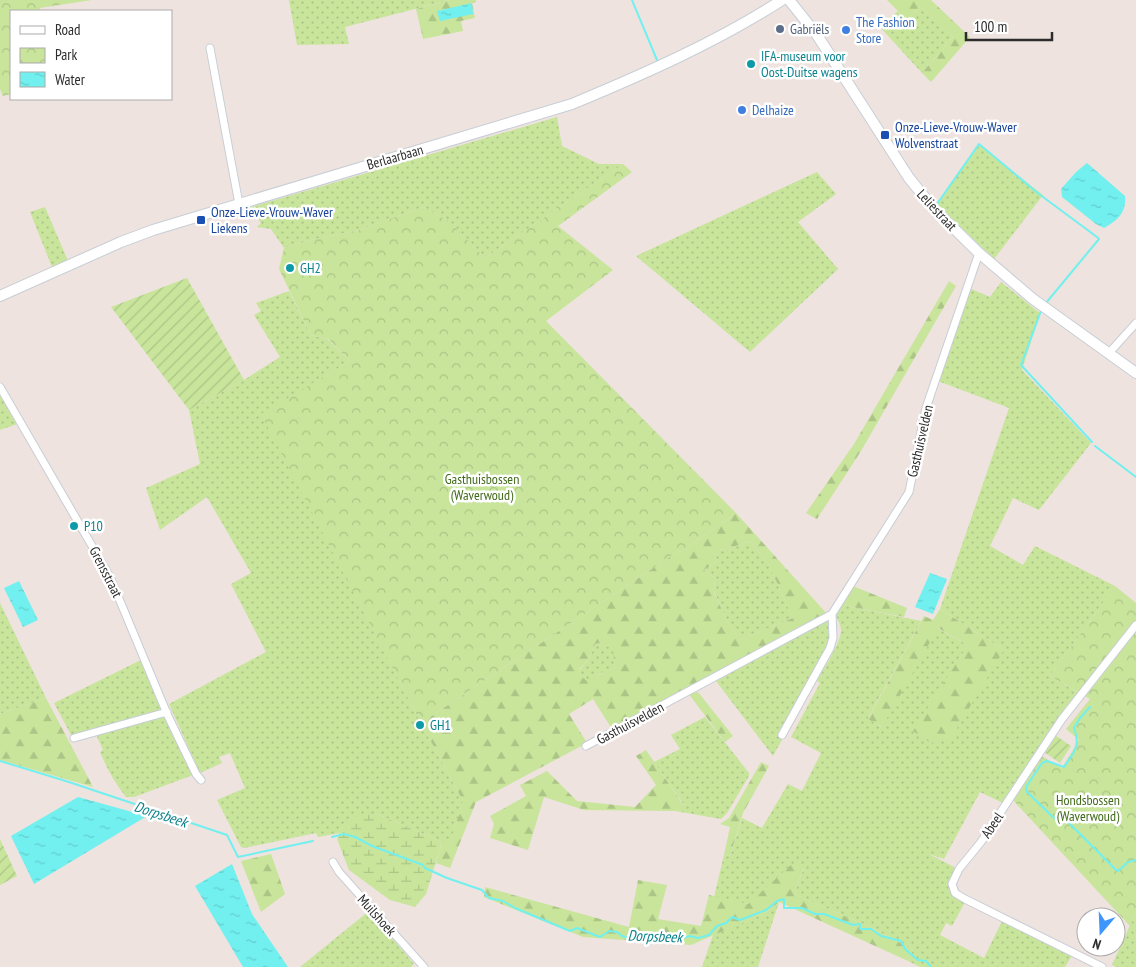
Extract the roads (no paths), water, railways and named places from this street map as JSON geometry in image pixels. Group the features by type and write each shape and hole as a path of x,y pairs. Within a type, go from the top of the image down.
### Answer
{"street":[{"name":"Berlaarbaan","path":"0,296 121,242 153,230 572,104 615,86 733,30 782,0"},
{"name":"Leliestraat","path":"789,0 817,35 913,184 935,210 979,253 1033,299 1136,373"},
{"path":"210,48 238,204"},
{"name":"Gasthuisvelden","path":"586,746 832,614 909,492 926,408 979,253"},
{"path":"1109,353 1136,323"},
{"name":"Grensstraat","path":"0,388 110,577 167,712 196,774 201,780"},
{"path":"782,735 830,648 833,638 832,614"},
{"name":"Abeel","path":"1102,967 965,899 955,893 952,884 959,869 981,842 1062,720 1136,625"},
{"path":"74,738 167,712"},
{"name":"Muilshoek","path":"333,862 339,872 424,967"}],"water":[{"path":"472,3 473,14 440,21 437,11"},
{"path":"1087,163 1125,196 1123,211 1113,222 1104,228 1096,224 1062,197 1061,189"},
{"path":"930,573 947,579 933,614 915,607"},
{"path":"19,581 38,620 23,627 4,588"},
{"path":"78,797 147,816 34,884 11,836"},
{"path":"232,864 252,914 288,967 243,967 195,886"}],"waterway":[{"path":"632,0 657,60"},
{"path":"937,204 979,144 1039,194 1097,237 1099,239 1046,303"},
{"path":"1041,311 1021,365 1092,442"},
{"path":"1095,446 1136,477"},
{"path":"1090,707 1074,728 1077,744 1064,767 1047,761 1042,763 1026,787 1027,792 1054,818 1068,822 1118,871 1128,862 1136,860"},
{"name":"Dorpsbeek","path":"0,761 227,835 238,857 313,841"},
{"name":"Dorpsbeek","path":"332,837 344,834 355,837 372,846 423,865 425,868 447,878 482,890 489,898 503,901 570,931 577,928 600,937 609,931 617,932 628,938 639,934 698,938 709,935 717,926 726,923 732,917 740,920 766,910 777,901 784,899 784,908 802,908 815,914 824,914 853,925 860,924 860,929 871,929 881,936 901,941 905,949 918,960 926,961 931,967"}],"place":[{"name":"Gabriëls","path":"780,29"},
{"name":"The Fashion Store","path":"846,30"},
{"name":"IFA-museum voor Oost-Duitse wagens","path":"751,64"},
{"name":"Delhaize","path":"742,110"},
{"name":"Onze-Lieve-Vrouw-Waver Wolvenstraat","path":"885,135"},
{"name":"Onze-Lieve-Vrouw-Waver Liekens","path":"201,220"},
{"name":"GH2","path":"290,268"},
{"name":"P10","path":"74,526"},
{"name":"GH1","path":"420,725"}],"park label":[{"name":"Gasthuisbossen (Waverwoud)","path":"482,488"},
{"name":"Hondsbossen (Waverwoud)","path":"1088,808"}]}
